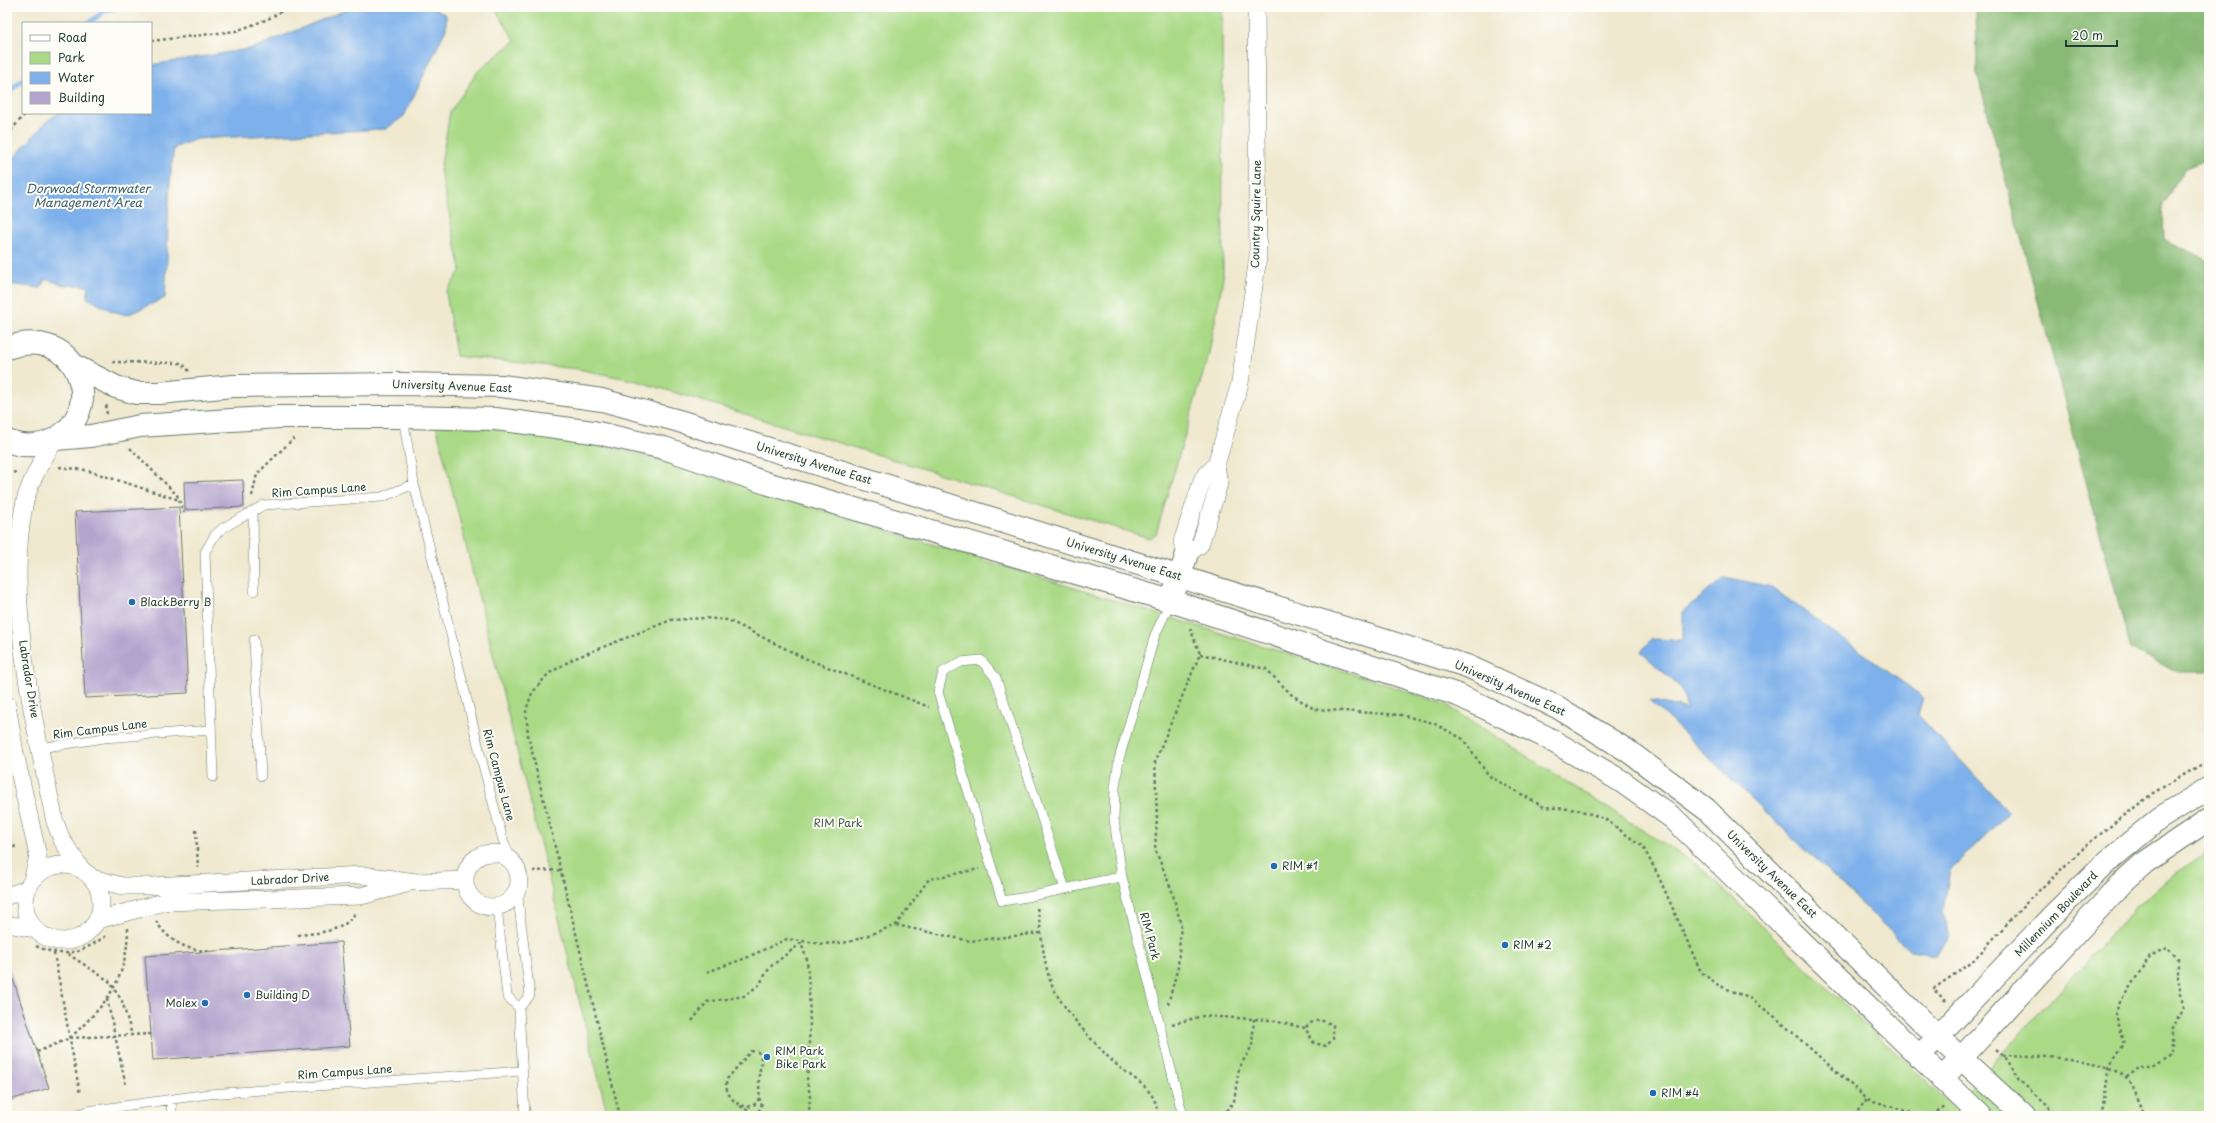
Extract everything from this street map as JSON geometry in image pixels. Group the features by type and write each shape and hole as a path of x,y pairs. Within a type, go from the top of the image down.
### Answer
{"main road":[{"path":"7,441 24,446 41,445 56,439 69,429 80,409 82,398 80,381 73,365 59,351 50,346 30,342 11,345"},
{"name":"University Avenue East","path":"73,365 116,386 136,393 159,393 232,386 408,384 502,386 602,400 679,421 1467,666 1557,707 1628,751 1706,809 1939,1038 2024,1116"},
{"path":"56,439 91,436 140,426 280,417 496,419 593,432 664,448 766,483 1171,601 1458,695 1546,736 1621,781 1673,818 1981,1116"},
{"name":"Country Squire Lane","path":"1171,601 1187,554"},
{"name":"Millennium Boulevard","path":"1919,1057 1939,1038 2054,914 2108,861 2160,818 2209,788"},
{"path":"1942,1079 2123,882 2144,862 2209,819"}],"street":[{"name":"Country Squire Lane","path":"1187,554 1182,542 1203,478 1216,465 1240,383 1258,257 1256,7"},
{"name":"Labrador Drive","path":"56,439 39,467 26,500 18,556 18,587 23,645 40,748 55,822 62,840 87,874 122,886 153,886 362,875 416,882 464,880"},
{"path":"7,705 11,754 38,856 29,885 25,910 28,920 34,929 47,938 61,942 69,941 89,932 98,920 102,906 101,898 87,874 67,865 59,865 43,870 29,885 7,896"},
{"path":"488,852 501,854 512,861 519,875 517,890 513,898 497,907 487,907 471,898 464,880 467,867 482,854 488,852"},
{"name":"Labrador Drive","path":"98,920 164,902 361,896 416,882"},
{"path":"7,924 34,929"}],"lane":[{"name":"Rim Campus Lane","path":"403,417 414,484 484,769 504,840 512,861"},
{"name":"Rim Campus Lane","path":"213,777 205,552 215,535 223,528 264,505 382,497 414,484"},
{"path":"253,511 254,591"},
{"name":"RIM Park","path":"1171,601 1155,635 1119,759 1115,787 1114,819 1122,877 1183,1116"},
{"path":"254,640 261,776"},
{"path":"1065,889 996,678 981,660 961,662 944,672 938,692 1002,901 1034,897 1122,877"},
{"name":"Rim Campus Lane","path":"40,748 104,738 211,730"},
{"path":"517,890 530,995 519,1008 521,1071 525,1116"},
{"path":"497,907 506,996 519,1008"},
{"name":"Rim Campus Lane","path":"71,1116 88,1111 209,1094 521,1071"},
{"path":"171,1100 172,1116"}],"path":[{"path":"152,41 236,31 268,19 289,7"},
{"path":"7,135 25,114"},
{"path":"108,362 182,362"},
{"path":"108,415 106,408 109,402"},
{"path":"252,497 257,474 294,438"},
{"path":"125,443 177,495 184,513"},
{"path":"59,466 86,470 179,500"},
{"path":"620,1116 528,735 526,710 532,693 548,674 573,659 671,620 705,618 728,620 802,657 945,713"},
{"path":"1161,1027 1178,967 1181,925 1172,891 1156,849 1157,818 1155,761 1200,654 1266,669 1292,695 1314,709 1402,715 1433,723 1463,739 1489,776 1530,799 1544,806 1579,810 1605,819 1644,847 1658,873 1701,972 1718,985 1751,999 1775,1017 1867,1099 1912,1113 1916,1116"},
{"path":"1936,992 1933,989 1971,963 2029,900 2089,843 2153,793 2209,760"},
{"path":"196,830 198,869"},
{"path":"7,858 18,842"},
{"path":"896,925 929,879 991,866"},
{"path":"533,871 561,870"},
{"path":"1034,897 1051,984 1093,1041 1117,1066 1145,1084 1158,1108 1157,1116"},
{"path":"298,935 324,933 342,924 355,914 356,908"},
{"path":"154,917 167,936 186,947 198,951 210,951"},
{"path":"70,1038 107,999 121,975 127,951 128,925"},
{"path":"707,972 746,958 787,939 801,943 824,944 849,942 896,925 970,941 1040,933"},
{"path":"692,1021 707,1002 744,996 759,985 770,967 801,943"},
{"path":"801,943 807,960 809,989 810,1023 807,1081 810,1095 809,1116"},
{"path":"2104,1116 2102,1113 2110,1067 2124,1045 2115,1015 2119,1004 2150,956 2166,948 2178,958 2178,978 2183,1006 2172,1031 2172,1056 2153,1068 2139,1068 2126,1078"},
{"path":"54,953 80,1094"},
{"path":"68,954 77,961 100,973 114,988 128,1019 132,1035"},
{"path":"107,999 126,1086"},
{"path":"1161,1027 1203,1016 1269,1020 1305,1028 1314,1042 1326,1046 1333,1039 1332,1025 1322,1020 1312,1021 1305,1028"},
{"path":"1223,1116 1234,1102 1239,1068 1252,1046 1254,1019"},
{"path":"37,1052 70,1038 151,1034"},
{"path":"760,1111 752,1112 738,1105 726,1091 725,1085 727,1079 751,1051 758,1052 762,1057 758,1084 759,1098 762,1103 760,1111 762,1116"},
{"path":"1999,1052 2003,1055 2019,1080 2058,1116"},
{"path":"2003,1055 2053,1057 2110,1067 2126,1078 2141,1109 2147,1116"},
{"path":"738,1105 749,1107 756,1104 759,1098"},
{"path":"1854,1116 1867,1099"}],"green space":[{"path":"494,7 1222,7 1223,278 1209,353 1156,534 1149,538 637,381 578,369 456,356 446,292 461,270 440,170 450,112 479,70 515,41"},
{"path":"1976,7 2209,7 2209,159 2185,168 2163,204 2164,239 2209,261 2209,671 2175,671 2131,650 1977,73"},
{"name":"RIM Park","path":"436,425 490,428 570,439 649,457 1376,681 1445,704 1700,867 1953,1107 2133,910 2174,874 2209,851 2209,1116 608,1116"}],"water":[{"name":"Dorwood Stormwater Management Area","path":"378,7 431,7 446,15 446,29 404,116 386,129 196,139 174,148 171,167 165,298 127,315 112,311 87,298 89,286 64,285 45,279 41,288 7,284 7,166 46,122 57,114 152,114 152,65 254,48 348,9"},
{"path":"1725,577 1771,587 1923,697 1918,715 2009,812 1950,870 1943,911 1949,937 1936,955 1911,951 1649,700 1687,709 1681,688 1641,652 1651,639 1683,640 1683,612"}],"building":[{"path":"243,480 244,507 185,510 184,482"},
{"name":"BlackBerry B","path":"179,507 188,693 85,698 75,512"},
{"name":"Building D","path":"341,942 350,1046 153,1060 145,956"},
{"path":"7,970 10,970 49,1088 7,1101"}],"waterway":[{"path":"90,22 104,11 122,7"},
{"path":"7,93 22,81"}],"place":[{"name":"BlackBerry B","path":"132,602"},
{"name":"RIM #1","path":"1274,866"},
{"name":"RIM #2","path":"1505,945"},
{"name":"Building D","path":"247,995"},
{"name":"Molex","path":"205,1003"},
{"name":"RIM Park Bike Park","path":"767,1057"},
{"name":"RIM #4","path":"1653,1093"}]}
